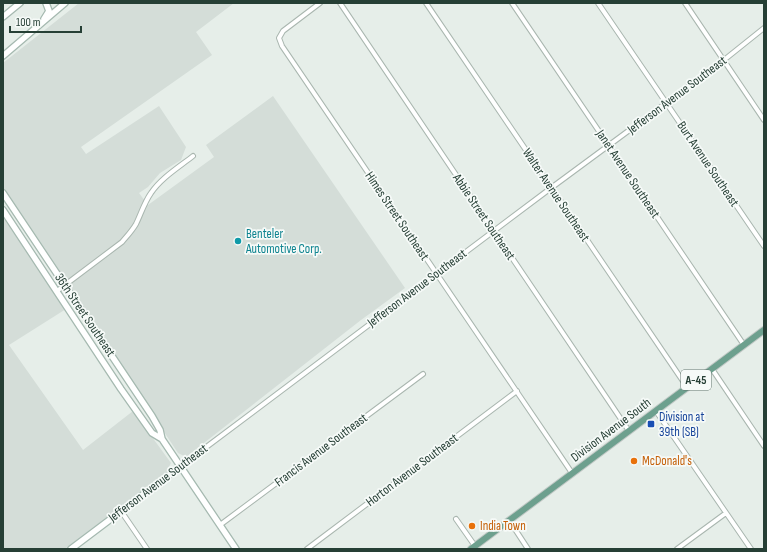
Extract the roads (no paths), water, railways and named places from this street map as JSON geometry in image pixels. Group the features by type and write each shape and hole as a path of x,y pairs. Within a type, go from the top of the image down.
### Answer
{"main road":[{"name":"Division Avenue South","path":"473,547 764,330"}],"street":[{"path":"3,17 20,3"},
{"path":"42,23 49,11 46,3"},
{"path":"3,56 65,3"},
{"name":"Himes Street Southeast","path":"320,3 283,31 279,38 282,46 572,473"},
{"name":"Abbie Street Southeast","path":"340,3 629,431"},
{"name":"Walter Avenue Southeast","path":"426,3 687,387"},
{"name":"Janet Avenue Southeast","path":"512,3 744,344"},
{"name":"Burt Avenue Southeast","path":"598,3 764,246"},
{"path":"685,3 764,120"},
{"name":"Jefferson Avenue Southeast","path":"71,549 436,274 724,60 764,28"},
{"path":"57,291 124,239 136,224 144,202 152,192 164,178 193,156"},
{"name":"36th Street Southeast","path":"3,194 152,416 160,430 162,439 236,549"},
{"name":"36th Street Southeast","path":"3,210 152,433 162,439"},
{"path":"712,369 764,446"},
{"name":"Francis Avenue Southeast","path":"220,525 423,374"},
{"name":"Horton Avenue Southeast","path":"306,549 516,391"},
{"path":"656,411 751,549"},
{"path":"121,511 147,549"},
{"path":"677,549 726,513"},
{"path":"456,519 473,547"},
{"path":"509,520 528,549"}],"place":[{"name":"Benteler Automotive Corp.","path":"238,241"},
{"name":"Division at 39th (SB)","path":"651,424"},
{"name":"McDonald's","path":"634,461"},
{"name":"India Town","path":"472,526"}]}
